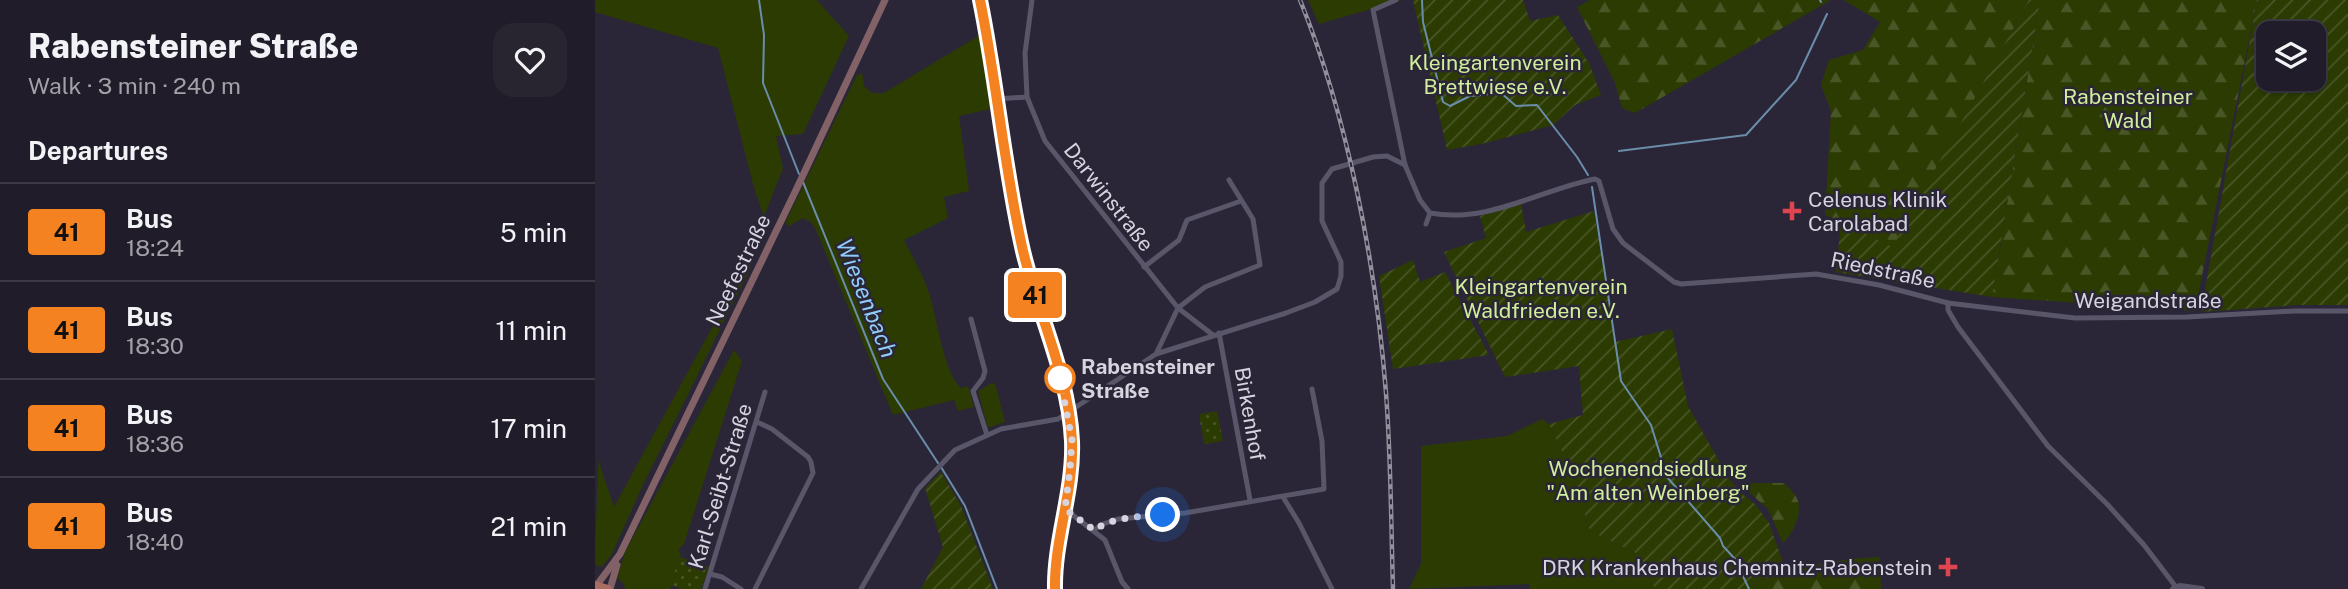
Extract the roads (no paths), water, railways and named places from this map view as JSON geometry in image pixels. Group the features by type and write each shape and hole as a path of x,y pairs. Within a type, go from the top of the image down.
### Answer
{"main road":[{"name":"Neefestraße","path":"609,589 620,554 885,0"},
{"path":"980,0 1024,252 1068,414 1072,452 1055,589"},
{"name":"Neefestraße","path":"596,585 620,554"},
{"path":"596,585 609,589"}],"street":[{"name":"Darwinstraße","path":"1032,0 1025,53 1027,97 1045,141 1178,308 1216,334"},
{"path":"1396,0 1373,10 1405,165 1420,200 1430,213 1426,224"},
{"path":"996,99 1027,97"},
{"path":"861,589 918,489 955,450 1016,425 1058,419 1156,354 1286,313 1315,302 1337,289 1341,262 1322,221 1322,183 1332,169 1373,157 1387,156 1405,165"},
{"path":"1156,354 1178,308 1205,287 1260,265 1253,219 1229,180"},
{"name":"Riedstraße","path":"1430,213 1450,217 1474,215 1585,181 1599,181 1613,229 1623,243 1674,282 1681,284 1816,274 1879,285 1948,303 1948,310 1958,327 2031,425 2144,545 2174,588 2202,589"},
{"path":"1144,267 1179,240 1187,220 1241,201"},
{"name":"Weigandstraße","path":"1948,303 2075,318 2348,311"},
{"path":"971,319 985,371 983,378 972,391 987,435"},
{"name":"Birkenhof","path":"1216,334 1250,500"},
{"path":"1094,530 1118,519 1185,513 1324,489 1322,440 1312,389"},
{"name":"Karl-Seibt-Straße","path":"705,589 765,393"},
{"path":"755,589 813,473 808,457 772,429 757,422"},
{"path":"1283,497 1305,533 1332,589"},
{"path":"1065,509 1105,540 1122,582 1128,589"},
{"path":"710,574 722,577 741,589"}],"waterway":[{"name":"Wiesenbach","path":"759,0 764,35 763,83 799,174"},
{"path":"1422,0 1423,22 1443,102 1450,106 1470,96 1501,93 1516,106 1537,105 1588,175"},
{"path":"1619,151 1746,135 1796,80 1827,14"},
{"name":"Wiesenbach","path":"803,182 883,379 938,463"},
{"path":"1592,187 1621,381 1651,425 1667,477 1720,538 1723,546 1735,559 1749,589"},
{"name":"Wiesenbach","path":"941,467 965,506 997,589"}],"railway":[{"path":"1300,0 1346,142 1375,294 1388,417 1393,589"}],"place":[{"name":"Celenus Klinik Carolabad","path":"1792,211"},
{"name":"Rabensteiner Straße","path":"1060,378"},
{"name":"DRK Krankenhaus Chemnitz-Rabenstein","path":"1948,567"}],"park label":[{"name":"Kleingartenverein Brettwiese e.V.","path":"1495,74"},
{"name":"Rabensteiner Wald","path":"2128,108"},
{"name":"Kleingartenverein Waldfrieden e.V.","path":"1541,298"},
{"name":"Wochenendsiedlung \"Am alten Weinberg\"","path":"1648,480"}]}
